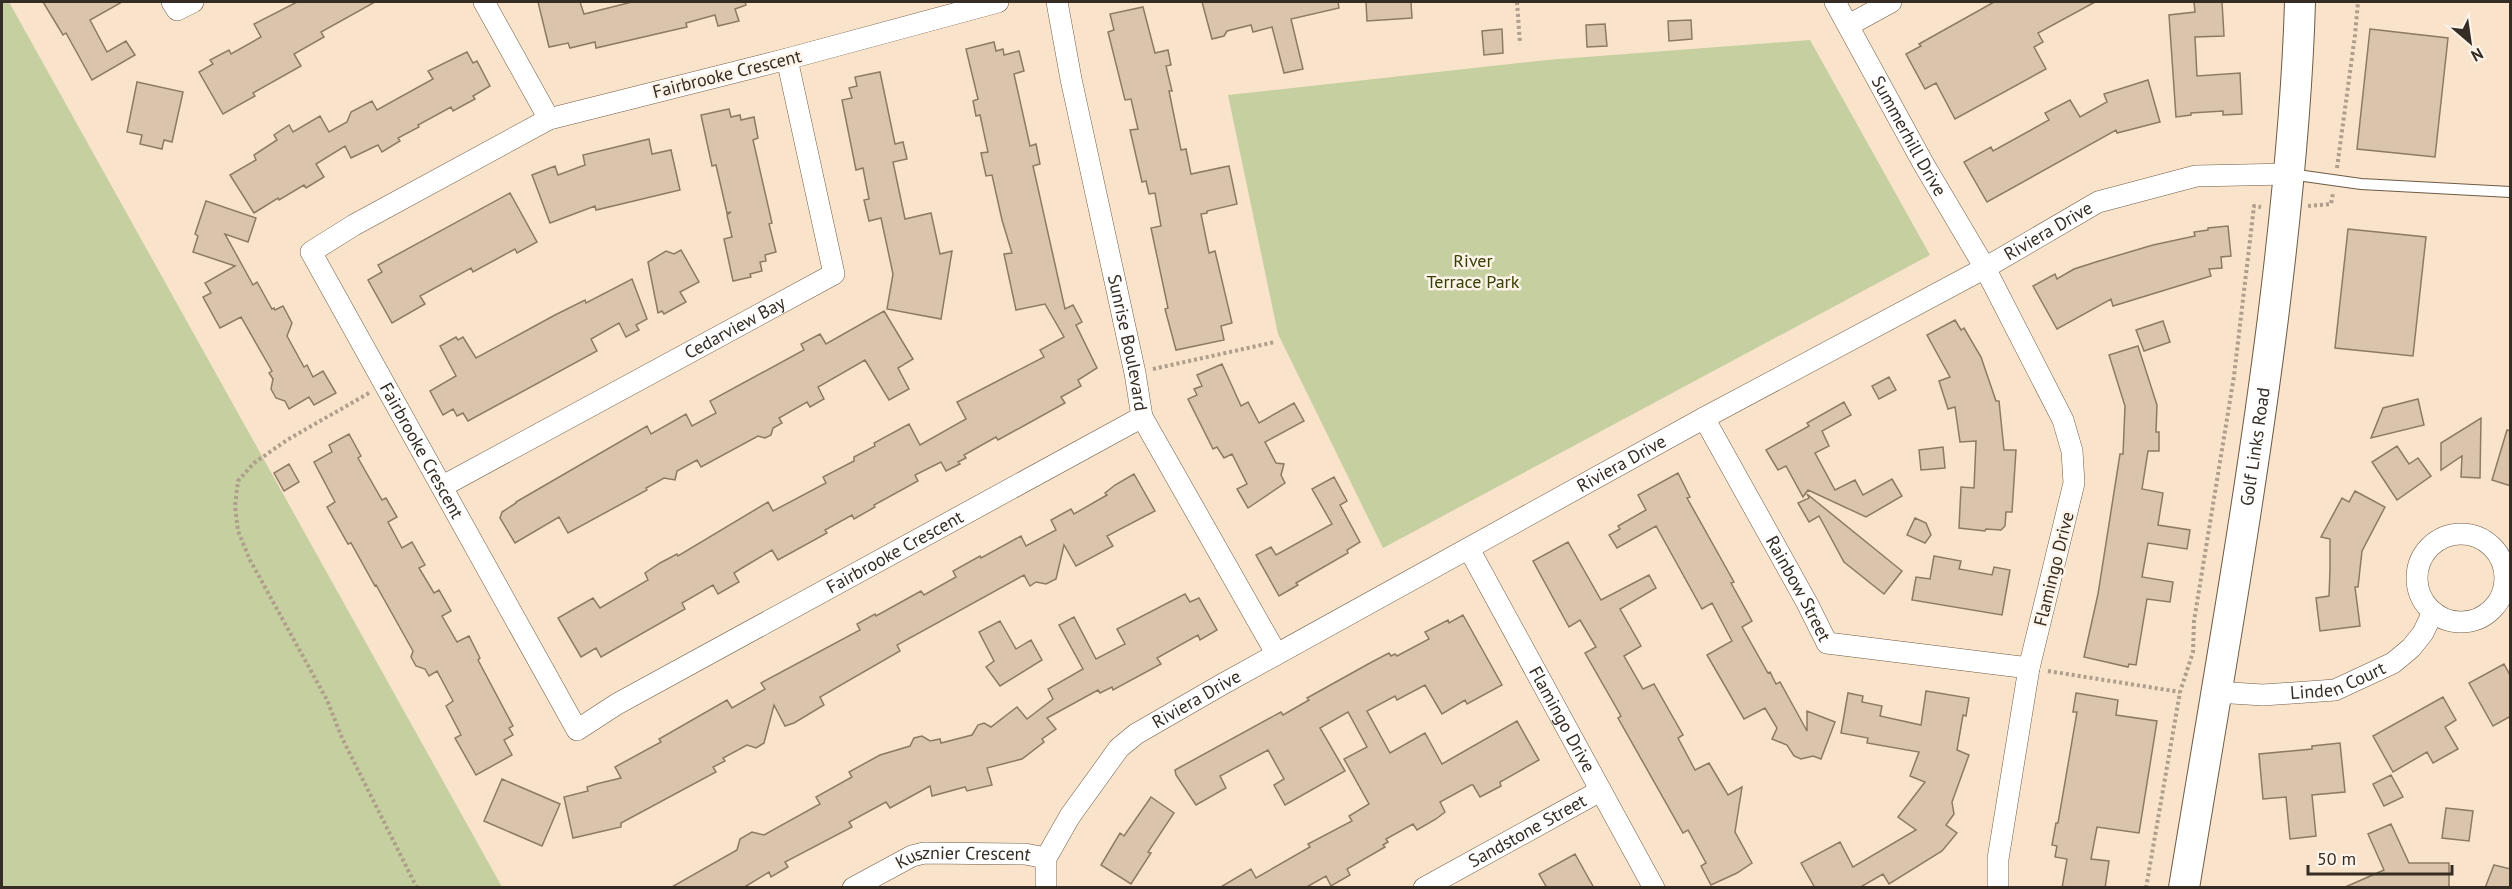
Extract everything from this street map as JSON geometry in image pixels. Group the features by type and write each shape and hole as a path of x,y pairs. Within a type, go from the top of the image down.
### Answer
{"main road":[{"name":"Golf Links Road","path":"2184,888 2256,456 2286,208 2299,49 2300,2"}],"street":[{"path":"484,2 549,119"},
{"name":"Fairbrooke Crescent","path":"999,2 787,59 549,119 354,225 311,252 443,486 576,730 617,704 1142,417"},
{"name":"Sunrise Boulevard","path":"1057,2 1071,79 1135,373 1142,417 1276,653"},
{"name":"Summerhill Drive","path":"1835,2 1917,153 1985,268"},
{"path":"1849,25 1891,2"},
{"name":"Cedarview Bay","path":"443,486 834,274 787,59"},
{"name":"Riviera Drive","path":"1046,888 1046,858 1070,816 1127,740 1276,653 1704,418 1985,268 2098,202 2196,176 2289,174"},
{"name":"Flamingo Drive","path":"1985,268 2063,420 2072,451 2074,483 2030,668 1998,859 1998,888"},
{"name":"Rainbow Street","path":"1704,418 1827,643 2030,668"},
{"path":"2453,534 2467,534 2481,538 2493,547 2501,559 2505,573 2504,588 2498,601 2488,612 2475,619 2461,622 2446,619 2433,612 2424,601 2418,588 2417,574 2428,548 2439,539 2453,534"},
{"name":"Flamingo Drive","path":"1469,549 1654,888"},
{"name":"Linden Court","path":"2216,692 2263,694 2336,690 2393,663 2411,648 2423,633 2433,612"},
{"name":"Sandstone Street","path":"1424,888 1600,791"},
{"name":"Kusznier Crescent","path":"853,888 912,856 924,852 1025,854 1046,858"}],"lane":[{"path":"2289,174 2361,184 2511,192"}],"path":[{"path":"1517,2 1520,44"},
{"path":"2146,888 2180,692 2193,652 2194,621 2234,376 2254,206 2286,208 2331,204 2348,92 2358,2"},
{"path":"1135,373 1275,342"},
{"path":"384,384 287,440 254,463 238,481 235,506 238,531 250,560 327,700 342,738 417,888"},
{"path":"2030,668 2180,692"}],"green space":[{"path":"2,2 9,2 502,887 2,887"},
{"name":"River Terrace Park","path":"1810,40 1930,255 1383,548 1278,334 1228,95 1547,60"}],"building":[{"path":"43,2 122,2 90,20 107,52 126,41 135,55 92,80 66,33 63,35"},
{"path":"297,2 375,2 321,32 324,37 294,54 301,66 253,93 255,96 223,114 199,72 213,64 210,60 229,50 231,54 261,37 254,24"},
{"path":"538,2 580,2 584,14 632,2 745,2 746,5 735,9 739,21 718,26 715,15 686,23 687,27 596,48 595,42 570,48 568,43 549,47"},
{"path":"1202,2 1338,2 1339,8 1291,19 1303,69 1284,73 1272,27 1253,32 1251,25 1227,31 1224,36 1212,39"},
{"path":"1366,2 1411,2 1412,18 1367,21"},
{"path":"1994,2 2095,2 2038,33 2043,42 2034,47 2046,69 1955,119 1936,83 1925,89 1906,54 1921,46 1919,44"},
{"path":"2194,2 2222,2 2224,36 2195,37 2197,76 2240,73 2242,114 2223,115 2223,111 2191,113 2191,115 2176,117 2169,15 2195,12"},
{"path":"1143,7 1155,53 1168,50 1171,65 1166,66 1172,91 1169,91 1181,150 1186,149 1191,174 1229,166 1237,204 1201,214 1209,253 1215,251 1232,323 1221,326 1224,340 1176,350 1165,309 1168,308 1151,228 1161,226 1155,193 1149,194 1146,181 1142,182 1130,130 1138,129 1131,99 1125,100 1108,32 1114,30 1110,14"},
{"path":"1691,20 1692,39 1669,41 1668,21"},
{"path":"1605,24 1607,46 1587,47 1586,25"},
{"path":"1502,29 1503,53 1484,55 1482,31"},
{"path":"2370,29 2448,38 2435,157 2357,149"},
{"path":"994,42 996,51 1003,49 1004,55 1019,51 1024,71 1014,74 1030,146 1036,144 1040,164 1033,166 1065,309 1073,305 1082,322 1076,325 1097,368 1078,380 1081,386 1061,397 1065,403 998,440 996,437 964,455 966,458 958,462 960,464 946,471 941,462 915,475 918,481 874,505 875,507 854,519 852,515 825,530 827,533 778,560 772,550 742,568 734,573 739,582 718,594 713,585 682,603 685,609 601,657 596,648 581,657 558,618 593,598 600,608 648,580 645,573 660,563 677,554 678,556 768,502 773,511 826,483 823,477 854,461 854,457 875,446 874,443 909,424 920,445 966,419 957,402 1044,357 1040,350 1064,337 1045,304 1016,310 1004,254 1012,253 992,175 986,176 981,153 988,152 980,115 976,116 973,101 978,99 966,49"},
{"path":"467,52 473,63 477,61 490,86 473,96 475,99 453,111 451,107 418,125 419,127 398,138 400,141 382,152 378,145 351,158 345,146 316,164 324,177 306,188 304,185 279,200 278,198 254,213 230,175 256,160 254,155 277,140 274,135 289,125 293,132 320,116 329,132 347,122 351,112 372,101 377,110 433,79 428,71"},
{"path":"880,72 895,144 903,142 907,159 893,162 905,219 931,213 940,254 952,251 941,319 887,309 893,274 881,218 869,221 864,200 869,199 863,168 856,170 842,100 852,98 849,88 857,86 855,77"},
{"path":"2148,80 2160,122 2117,133 2116,130 1987,202 1964,162 1991,147 1993,151 2049,120 2045,113 2070,100 2080,117 2107,102 2104,94"},
{"path":"137,82 183,92 172,142 164,140 162,149 140,144 142,135 127,132"},
{"path":"729,109 731,117 740,115 741,120 754,117 758,138 753,140 772,223 769,224 776,252 765,255 766,261 760,262 762,271 750,274 751,277 733,281 724,239 732,237 727,215 731,212 727,213 716,165 712,166 701,115"},
{"path":"649,139 652,154 671,150 680,190 596,210 595,206 550,223 532,175 555,166 558,175 585,165 583,155"},
{"path":"510,193 537,242 517,253 515,249 473,272 471,268 420,296 425,304 392,323 368,280 382,272 378,265"},
{"path":"206,201 256,218 248,242 225,234 253,285 257,282 272,309 283,306 292,323 287,336 304,367 307,365 313,377 323,371 336,393 314,405 309,397 289,409 285,401 276,398 271,389 273,379 269,373 272,371 241,317 220,328 203,297 211,293 205,283 235,266 193,252 198,236 195,234"},
{"path":"2228,226 2231,256 2221,257 2222,268 2209,269 2211,276 2113,306 2111,299 2057,329 2033,286 2055,274 2057,279 2074,269 2099,261 2153,245 2195,236 2194,232 2208,230 2208,228"},
{"path":"2348,229 2426,237 2413,356 2335,348"},
{"path":"681,250 699,282 680,292 686,302 664,314 662,311 658,313 648,262 666,251 674,254"},
{"path":"632,279 647,319 636,325 639,330 626,337 619,323 591,339 597,351 468,421 463,413 457,416 453,409 443,415 430,391 456,376 440,346 456,337 458,340 463,337 476,358 555,315 585,300 586,303"},
{"path":"884,311 913,359 898,368 909,389 889,400 865,360 818,387 824,399 810,407 807,402 779,418 782,423 773,428 771,435 765,438 758,436 701,467 697,460 677,471 675,480 664,478 646,488 647,490 568,533 559,517 515,543 500,518 502,512 516,502 647,426 651,434 686,414 692,426 716,413 710,401 804,350 801,344 820,334 826,344"},
{"path":"1955,320 1961,330 1964,328 1981,357 1996,401 1999,401 2004,450 2016,450 2012,512 2006,512 2005,526 2001,530 1959,528 1961,487 1974,488 1976,441 1960,442 1955,407 1948,409 1939,381 1950,377 1927,335"},
{"path":"2163,321 2170,342 2144,351 2136,330"},
{"path":"2138,346 2157,405 2156,432 2159,432 2159,451 2148,451 2142,489 2163,493 2158,525 2190,530 2187,549 2148,543 2142,577 2173,582 2170,602 2147,599 2136,665 2129,664 2128,667 2084,657 2098,594 2120,454 2123,454 2125,406 2109,355"},
{"path":"1222,364 1241,406 1248,402 1259,423 1294,403 1304,421 1265,442 1276,463 1284,464 1281,475 1285,483 1248,508 1237,489 1247,484 1232,454 1224,458 1217,447 1213,449 1188,399 1197,395 1194,389 1202,386 1197,375"},
{"path":"1889,377 1896,390 1879,399 1872,386"},
{"path":"2418,399 2424,425 2371,438 2383,408"},
{"path":"1844,402 1851,415 1822,431 1829,446 1815,453 1835,490 1855,480 1863,495 1892,479 1902,496 1866,517 1808,490 1803,497 1786,466 1778,470 1766,450 1809,426 1807,423"},
{"path":"2481,418 2480,478 2461,477 2462,456 2441,470 2441,443"},
{"path":"2507,430 2511,431 2511,486 2492,480"},
{"path":"349,434 361,456 358,458 382,500 386,498 397,517 388,522 402,548 412,542 425,565 419,568 434,593 439,590 451,611 442,616 457,642 469,636 480,658 478,660 513,726 509,728 513,735 504,740 512,755 476,775 455,738 461,735 446,706 453,701 437,671 429,676 425,669 416,666 411,657 413,651 351,543 348,544 327,507 335,502 314,462 332,452 329,445"},
{"path":"2397,446 2409,464 2418,458 2431,476 2397,500 2372,462"},
{"path":"1943,447 1945,468 1921,470 1919,450"},
{"path":"289,464 299,482 284,491 274,473"},
{"path":"1678,473 1690,497 1687,498 1734,582 1731,583 1752,621 1742,627 1768,673 1770,672 1776,684 1780,682 1807,731 1807,711 1835,722 1821,759 1813,756 1801,759 1794,756 1787,745 1772,739 1777,728 1765,708 1744,719 1707,655 1732,641 1712,603 1702,609 1656,526 1617,548 1609,535 1620,529 1618,526 1646,510 1638,495"},
{"path":"1134,474 1155,511 1107,536 1113,546 1076,566 1064,545 1056,579 1046,584 1036,582 1030,586 1024,575 897,645 900,651 820,697 824,705 794,723 785,726 774,705 764,743 756,748 747,745 723,758 725,761 713,767 716,772 621,823 621,827 573,838 564,797 588,791 587,787 596,784 621,778 615,767 661,742 659,739 727,700 732,708 765,689 761,683 860,630 857,624 921,591 924,595 956,577 953,571 980,556 981,558 1021,536 1026,546 1056,530 1051,520 1071,509 1074,514 1107,495 1105,493 1115,485"},
{"path":"1334,477 1347,501 1340,505 1360,542 1347,550 1348,553 1296,583 1298,585 1279,596 1256,555 1271,547 1276,555 1332,524 1312,489"},
{"path":"2355,491 2385,507 2362,551 2358,587 2355,587 2360,626 2320,631 2316,598 2329,596 2330,570 2330,539 2321,537 2342,498 2349,502"},
{"path":"1807,494 1902,571 1884,594 1844,562 1819,516 1809,522 1798,503 1809,498"},
{"path":"1915,518 1926,523 1931,535 1925,543 1907,535"},
{"path":"1568,542 1601,600 1649,575 1656,588 1620,609 1641,646 1624,656 1643,689 1654,684 1683,735 1678,738 1695,770 1709,763 1728,795 1742,787 1735,832 1752,863 1737,873 1711,885 1701,866 1706,863 1688,830 1683,833 1618,718 1621,716 1585,653 1596,647 1580,620 1569,627 1533,561"},
{"path":"1934,556 1961,561 1959,569 1992,575 1994,567 2010,570 2002,615 1912,600 1916,577 1930,579"},
{"path":"1185,594 1190,602 1199,598 1217,630 1200,640 1198,635 1157,658 1161,664 1113,690 1112,687 1100,693 1098,690 1047,718 1056,729 1042,739 1044,742 1022,759 987,768 992,785 967,791 965,787 932,796 930,786 890,808 886,802 849,822 852,827 785,862 788,867 771,877 769,872 743,888 670,888 737,850 740,839 752,832 764,835 820,804 816,797 852,777 849,772 880,755 910,746 914,738 922,736 930,741 940,739 941,743 972,735 978,725 984,723 991,727 1017,707 1027,719 1053,699 1048,689 1083,669 1059,625 1074,617 1096,659 1125,644 1117,629"},
{"path":"1463,615 1502,685 1467,704 1465,700 1442,714 1425,685 1397,700 1395,696 1367,711 1390,753 1425,733 1442,764 1517,721 1539,760 1500,782 1501,786 1480,797 1471,785 1440,802 1445,812 1436,819 1417,830 1413,824 1386,839 1388,842 1383,845 1385,847 1347,869 1350,875 1331,886 1326,876 1305,888 1219,888 1251,869 1256,878 1310,847 1308,844 1352,821 1349,816 1369,804 1344,759 1367,747 1348,712 1320,728 1345,771 1285,805 1274,785 1284,779 1268,750 1220,776 1226,788 1196,805 1175,770 1281,712 1283,715 1309,700 1307,698 1389,653 1391,656 1395,654 1397,656 1429,639 1425,632"},
{"path":"1000,621 1016,649 1031,640 1042,660 1000,686 986,667 994,661 979,632"},
{"path":"2504,664 2511,677 2511,716 2493,726 2469,683"},
{"path":"1926,691 1969,698 1966,716 1963,715 1957,750 1969,755 1952,802 1954,814 1946,825 1957,833 1942,851 1889,884 1883,874 1859,888 1815,888 1801,863 1840,842 1853,867 1916,830 1898,817 1925,782 1910,776 1919,752 1867,743 1868,738 1841,733 1848,693 1863,696 1862,702 1882,706 1880,716 1921,725"},
{"path":"2076,693 2118,700 2116,715 2157,721 2139,833 2097,827 2091,859 2109,861 2105,888 2062,888 2067,859 2055,857 2057,846 2052,845 2056,823 2058,823 2077,712 2073,712"},
{"path":"2443,697 2456,720 2445,727 2458,749 2433,763 2427,752 2393,772 2373,736"},
{"path":"2340,743 2345,792 2312,795 2316,836 2290,839 2286,797 2263,799 2259,754 2312,749 2312,746"},
{"path":"2391,775 2403,797 2384,806 2373,784"},
{"path":"502,779 560,804 542,846 484,821"},
{"path":"1151,797 1174,813 1148,852 1151,853 1131,884 1101,865 1120,833 1124,836"},
{"path":"2446,808 2473,811 2469,841 2442,838"},
{"path":"2391,824 2409,863 2449,863 2449,888 2343,888 2384,870 2368,834"},
{"path":"1575,854 1594,888 1547,888 1539,874"},
{"path":"2494,865 2511,869 2511,888 2485,888"}]}
